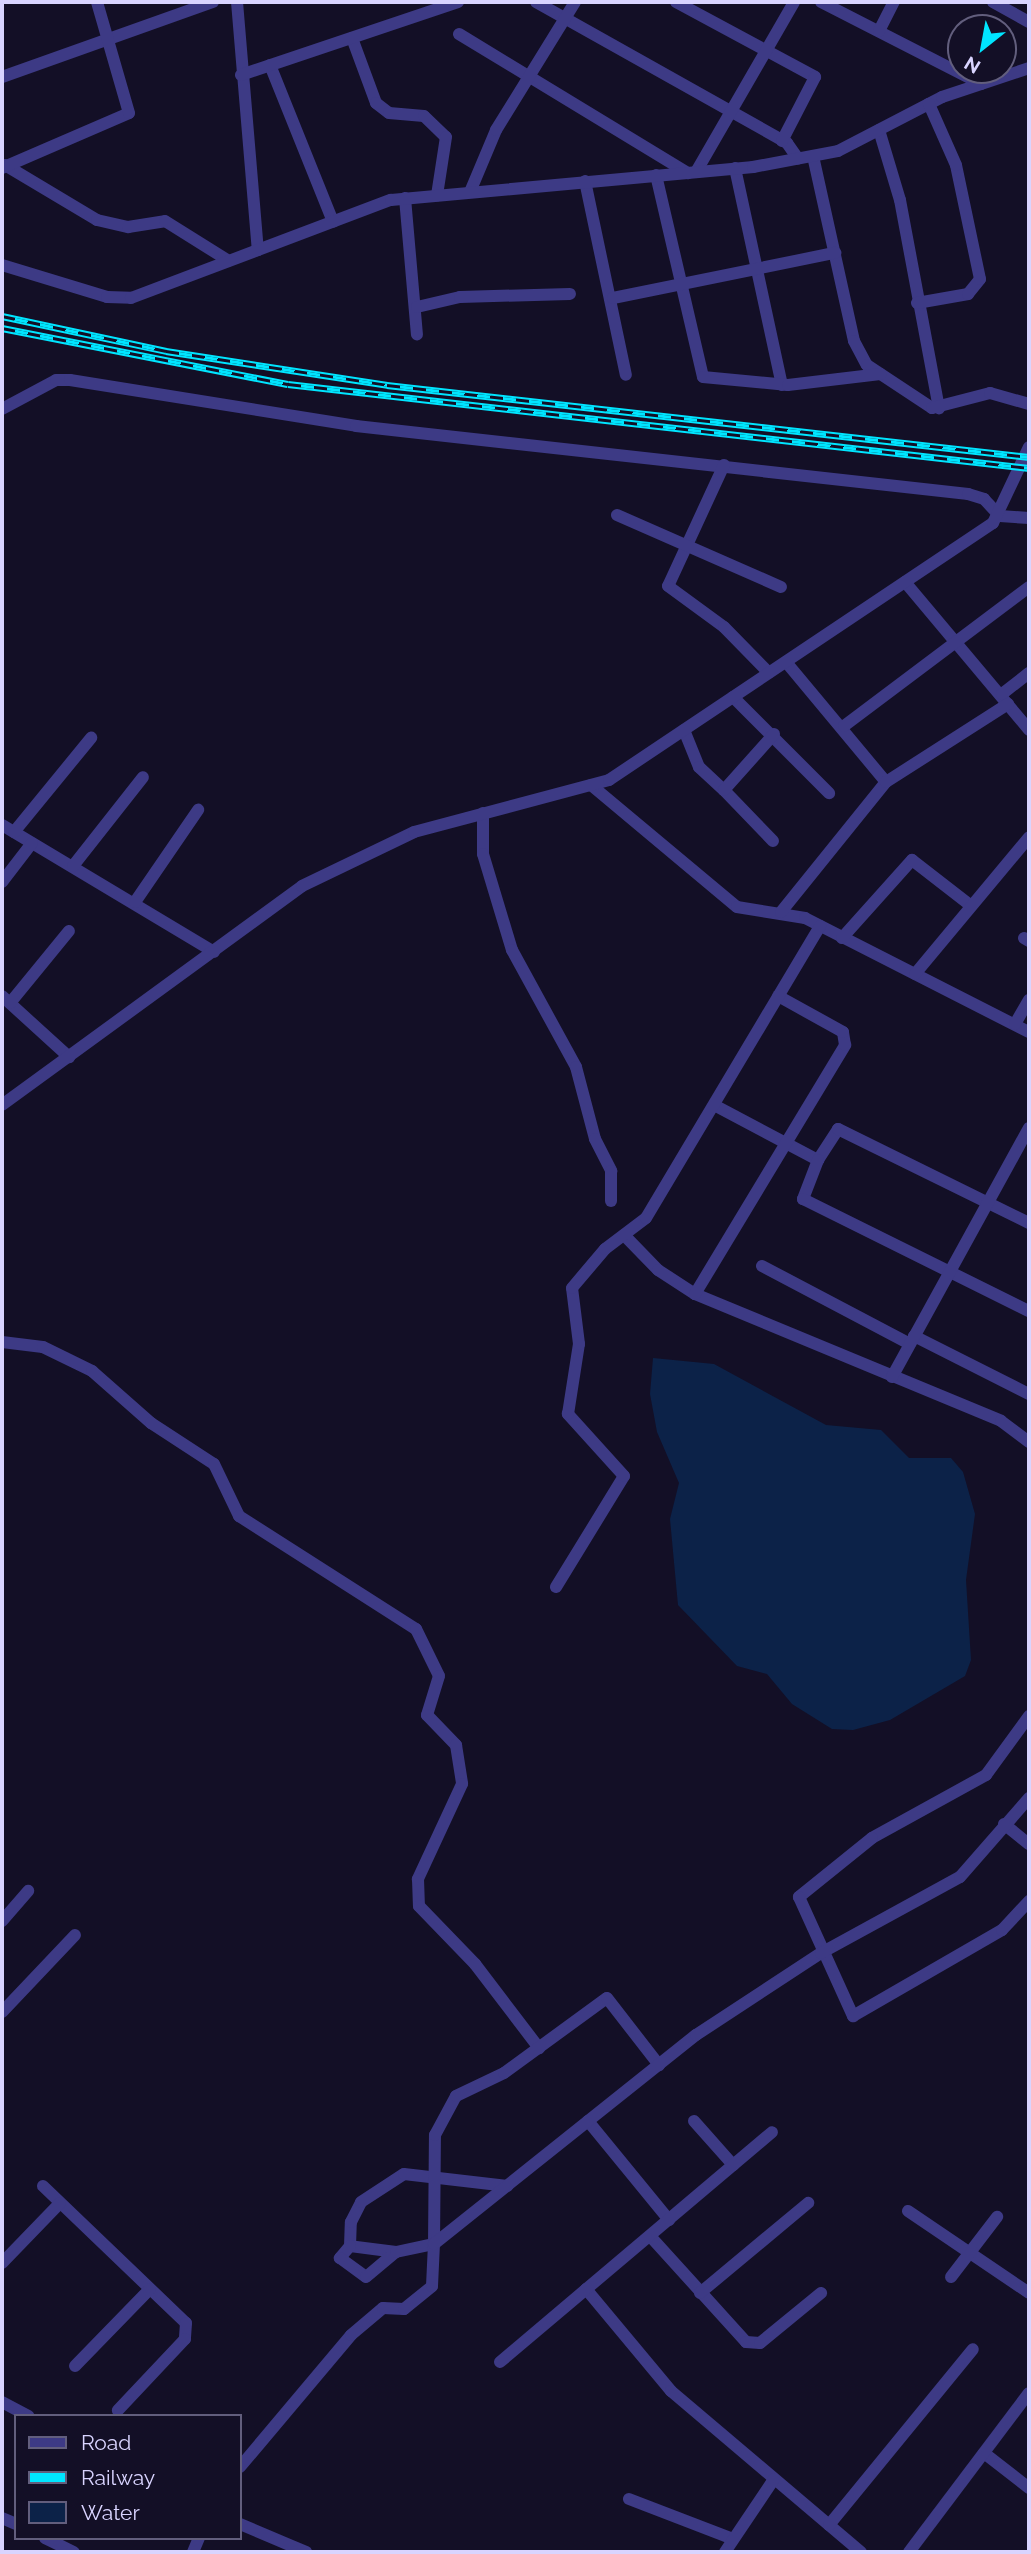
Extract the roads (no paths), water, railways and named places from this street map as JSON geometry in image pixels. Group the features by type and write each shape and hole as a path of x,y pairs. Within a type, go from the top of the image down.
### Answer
{"street":[{"path":"4,166 126,117 130,108 97,2"},
{"path":"2,77 214,2"},
{"path":"237,2 241,75 258,250"},
{"path":"241,75 352,38 420,8 458,2"},
{"path":"536,2 782,141 798,159"},
{"path":"470,192 481,157 575,2"},
{"path":"676,2 815,77 782,141"},
{"path":"692,172 734,116 794,2"},
{"path":"821,2 947,66"},
{"path":"879,31 894,2"},
{"path":"993,2 1029,22"},
{"path":"459,34 527,78 692,172"},
{"path":"352,38 376,103 389,113 424,116 446,137 437,195"},
{"path":"270,65 333,222"},
{"path":"2,265 119,300 405,198 735,168 798,159 813,156 879,130 929,104 981,84"},
{"path":"918,303 974,291 980,279 956,165 929,104"},
{"path":"879,130 900,200 939,408"},
{"path":"813,156 854,341 880,374 939,408 990,393 1029,404"},
{"path":"4,166 97,220 128,227 164,221 229,261"},
{"path":"735,168 782,385"},
{"path":"656,175 703,377 782,385 880,374"},
{"path":"585,181 612,298 626,375"},
{"path":"405,198 417,307 417,334"},
{"path":"612,298 681,287 835,253"},
{"path":"417,307 460,297 570,294"},
{"path":"2,409 62,379 356,426 968,494 985,499 1000,516 1029,518"},
{"path":"2,1105 302,886 414,832 609,780 1000,516 1029,447"},
{"path":"724,465 668,586 724,627 769,673"},
{"path":"617,515 781,587"},
{"path":"905,582 959,641 1029,730"},
{"path":"844,726 1029,587"},
{"path":"786,662 844,726 886,782"},
{"path":"781,912 886,782 1005,699 1029,673"},
{"path":"733,697 774,734 829,793"},
{"path":"684,730 699,767 773,841"},
{"path":"724,790 774,734"},
{"path":"14,832 91,738"},
{"path":"73,866 143,777"},
{"path":"591,785 737,907 781,912 820,926 1029,1032"},
{"path":"135,902 198,810"},
{"path":"483,813 483,854 512,950 576,1066 595,1139 611,1171 611,1202"},
{"path":"2,825 135,902 214,952"},
{"path":"915,974 1029,837"},
{"path":"2,882 32,843"},
{"path":"842,938 912,860 970,905"},
{"path":"556,1587 624,1476 568,1414 579,1344 572,1288 624,1235 642,1224 820,926"},
{"path":"69,931 6,999 69,1057"},
{"path":"695,1294 782,1143 847,1038 778,996"},
{"path":"1015,1024 1029,1000"},
{"path":"714,1105 818,1160"},
{"path":"892,1377 1029,1128"},
{"path":"1029,1223 838,1129 818,1160 803,1199 951,1269 1029,1311"},
{"path":"624,1235 658,1270 695,1294 1001,1421 1029,1442"},
{"path":"762,1266 1029,1394"},
{"path":"2,1342 43,1347 92,1371 146,1419 214,1464 239,1516 416,1629 439,1676 427,1716 456,1745 462,1784 418,1879 419,1906 475,1964 539,2048"},
{"path":"1029,1716 986,1775 872,1838 802,1891 799,1902 848,2012 859,2016 1002,1930 1029,1901"},
{"path":"350,2246 396,2252 434,2244 659,2064 821,1953 960,1877 1029,1798"},
{"path":"1004,1824 1029,1844"},
{"path":"2,1921 28,1891"},
{"path":"2,2012 75,1935"},
{"path":"242,2465 351,2334 383,2308 404,2309 432,2286 435,2135 456,2096 539,2048 607,1998 659,2064"},
{"path":"588,2121 669,2220"},
{"path":"694,2121 733,2165"},
{"path":"500,2362 772,2132"},
{"path":"396,2252 366,2277 340,2258 350,2246 351,2222 380,2185 404,2174 507,2186"},
{"path":"43,2186 186,2323 187,2334 118,2410"},
{"path":"2,2263 60,2203"},
{"path":"700,2293 807,2203"},
{"path":"908,2211 967,2257 1029,2293"},
{"path":"951,2277 997,2217"},
{"path":"650,2236 700,2293 753,2344 821,2293"},
{"path":"75,2366 150,2289"},
{"path":"586,2289 662,2382 861,2552"},
{"path":"829,2525 973,2349"},
{"path":"909,2552 1029,2393"},
{"path":"2,2402 24,2414"},
{"path":"984,2453 1029,2488"},
{"path":"629,2499 729,2548 775,2479"},
{"path":"242,2525 286,2548 306,2552"},
{"path":"49,2540 75,2552"}],"water":[{"path":"653,1358 714,1364 826,1425 881,1430 909,1458 951,1458 963,1472 975,1514 966,1580 971,1660 965,1676 890,1720 853,1730 832,1729 792,1704 767,1674 737,1666 678,1605 670,1519 679,1483 657,1432 650,1394"}],"railway":[{"path":"2,316 166,351 387,385 1029,457"},
{"path":"2,328 288,384 1029,468"}]}
